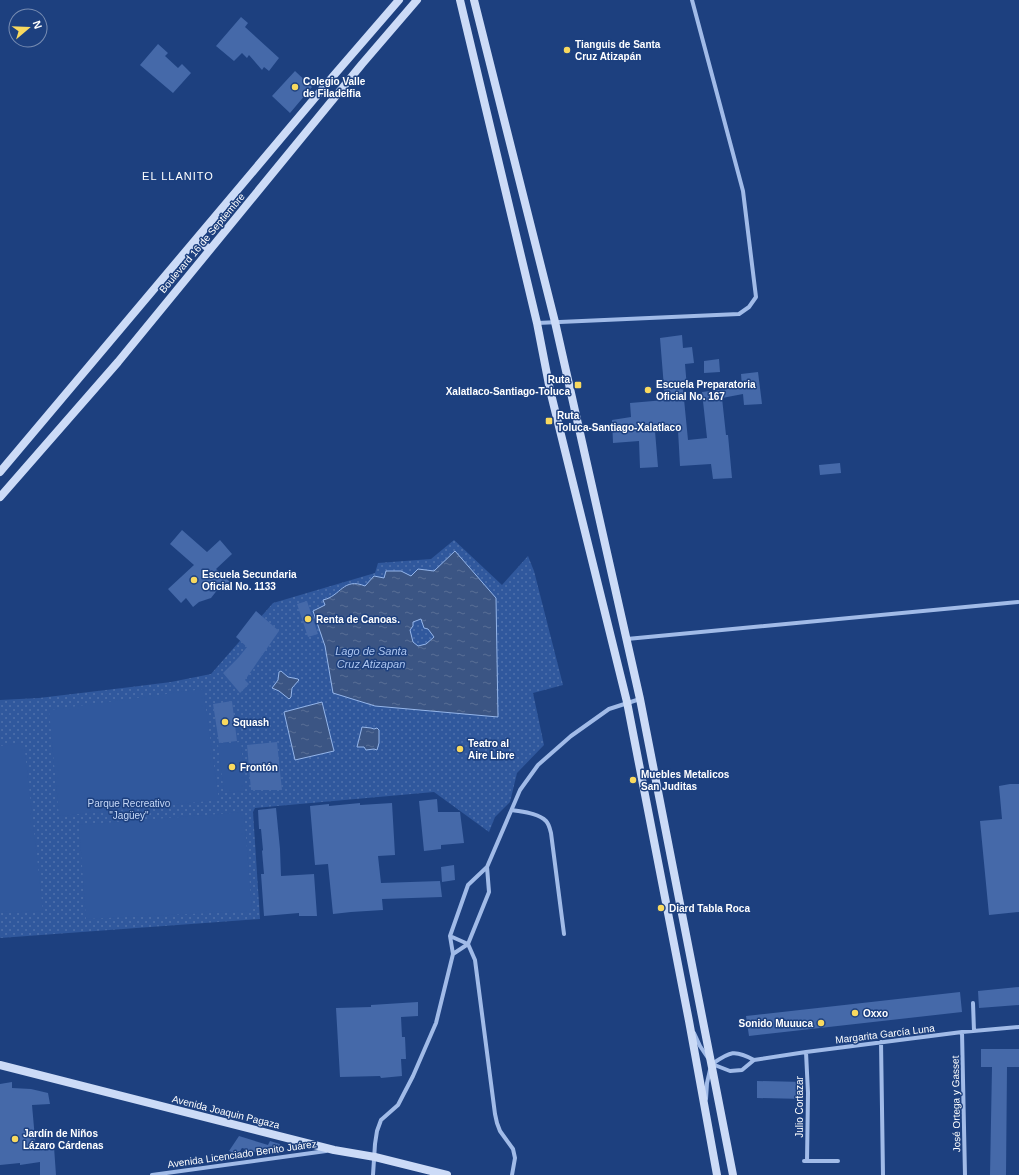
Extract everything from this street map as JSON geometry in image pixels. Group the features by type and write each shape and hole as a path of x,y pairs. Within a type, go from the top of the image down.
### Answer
{"main road":[{"name":"Boulevard 16 de Septiembre","path":"0,472 399,0"},
{"name":"Boulevard 16 de Septiembre","path":"0,496 118,362 209,249 417,0"},
{"path":"460,0 537,323 552,397 627,702 689,1021 717,1175"},
{"path":"474,0 555,322 640,698 712,1064 732,1175"},
{"path":"351,55 362,64"},
{"path":"197,239 209,249"},
{"name":"Avenida Joaquin Pagaza","path":"0,1065 334,1150 375,1157 447,1175"}],"street":[{"path":"537,323 739,314 749,307 756,297 743,192 692,0"},
{"path":"627,639 1018,602"},
{"path":"373,1175 376,1138 381,1120 398,1104 413,1076 436,1023 453,954 450,936 468,885 487,867 520,790 538,766 571,736 609,709 640,698"},
{"path":"512,810 529,813 541,818 546,821 549,827 564,934"},
{"path":"453,954 468,944 489,892 487,867"},
{"path":"450,936 468,944 475,960 495,1114 500,1131 512,1149 515,1158 512,1175"},
{"path":"973,1003 974,1031"},
{"path":"689,1021 700,1046 712,1064 730,1071 742,1070 754,1060 741,1053 735,1053 727,1054 712,1064 707,1083 705,1110"},
{"name":"Margarita García Luna","path":"754,1060 881,1042 1019,1027"},
{"name":"José Ortega y Gasset","path":"962,1032 965,1175"},
{"path":"881,1042 882,1175"},
{"name":"Julio Cortazar","path":"806,1052 808,1093 806,1161 838,1161"},
{"name":"Avenida Licenciado Benito Juárez","path":"152,1175 334,1150"},
{"path":"190,1169 190,1175"}],"green space":[{"name":"Parque Recreativo \"Jagüey\"","path":"454,540 502,585 528,556 534,571 563,685 533,693 544,745 517,773 510,802 495,817 489,832 434,792 255,808 253,812 260,919 0,938 0,700 39,698 131,687 171,682 211,674 273,603 375,573 378,563 431,559"},
{"path":"203,689 219,800 59,816 49,710"},
{"name":"Frontón","path":"241,742 245,791 224,793 218,744"},
{"path":"24,743 43,911 0,913 0,746"},
{"path":"244,812 252,911 86,919 79,825"}],"water":[{"name":"Lago de Santa Cruz Atizapan","path":"455,551 496,598 498,717 375,706 333,693 325,646 313,611 325,605 323,600 334,595 347,585 358,584 365,586 374,576 384,578 386,571 401,571 411,576 418,569 434,571","holes":["421,619 424,628 428,629 434,637 426,644 418,646 413,642 410,630 413,626 413,622"]},
{"path":"281,671 288,677 299,680 292,688 291,697 289,699 279,691 272,688 278,680 279,672"},
{"path":"322,702 334,751 295,760 284,712"},
{"path":"362,727 377,728 379,730 379,743 377,750 366,750 364,747 357,747"}],"building":[{"path":"241,17 248,23 245,27 279,58 269,71 264,67 262,70 249,55 247,58 242,53 234,61 216,46"},
{"path":"158,44 168,53 165,56 178,68 182,64 191,73 173,93 140,65"},
{"path":"295,71 312,87 290,113 272,96"},
{"path":"682,335 683,348 692,347 694,363 685,364 687,388 683,389 688,440 707,438 702,392 742,387 741,374 758,372 762,404 744,405 743,394 722,398 726,435 728,435 732,478 713,479 711,464 680,466 678,430 655,431 658,467 640,468 639,441 613,443 612,420 631,417 630,403 665,400 660,338"},
{"path":"719,359 720,372 704,373 704,361"},
{"path":"840,463 841,473 820,475 819,465"},
{"path":"182,530 207,552 220,540 232,554 216,569 230,582 222,584 211,598 199,602 193,607 186,598 181,603 168,589 194,565 170,544"},
{"name":"Renta de Canoas.","path":"307,601 318,634 308,637 297,604"},
{"path":"256,611 279,631 245,680 249,684 240,693 223,673 247,647 236,637"},
{"name":"Squash","path":"232,701 237,741 219,743 213,704"},
{"path":"277,742 282,790 251,790 247,745"},
{"path":"1019,784 1019,912 989,915 980,821 1002,819 999,786"},
{"path":"437,799 438,812 460,812 464,843 441,845 441,849 424,851 419,801"},
{"path":"360,803 360,805 392,803 395,855 378,856 381,883 440,881 442,897 382,899 383,910 333,914 328,864 315,865 310,806"},
{"path":"276,808 281,876 314,874 317,916 299,916 299,913 264,916 261,874 264,874 263,850 261,829 259,829 258,810"},
{"path":"454,865 455,880 442,882 441,867"},
{"path":"1019,987 1019,1005 979,1008 978,991"},
{"path":"960,992 962,1012 749,1036 746,1016"},
{"path":"418,1002 418,1016 401,1017 402,1037 405,1037 406,1059 401,1059 402,1076 381,1078 380,1076 340,1077 336,1008 371,1007 371,1005"},
{"path":"981,1049 1019,1049 1019,1067 1007,1067 1006,1175 990,1175 992,1067 981,1067"},
{"path":"757,1081 804,1082 804,1099 757,1098"},
{"path":"12,1082 12,1088 31,1089 48,1093 50,1104 32,1105 36,1150 54,1147 56,1175 40,1175 40,1162 20,1165 20,1163 0,1165 0,1084"},
{"path":"239,1136 268,1145 270,1141 280,1144 277,1154 266,1151 265,1155 242,1148 238,1154 229,1151"}],"place":[{"name":"Tianguis de Santa Cruz Atizapán","path":"567,50"},
{"name":"Colegio Valle de Filadelfia","path":"295,87"},
{"name":"Ruta Xalatlaco-Santiago-Toluca","path":"578,385"},
{"name":"Escuela Preparatoria Oficial No. 167","path":"648,390"},
{"name":"Ruta Toluca-Santiago-Xalatlaco","path":"549,421"},
{"name":"Escuela Secundaria Oficial No. 1133","path":"194,580"},
{"name":"Renta de Canoas.","path":"308,619"},
{"name":"Squash","path":"225,722"},
{"name":"Teatro al Aire Libre","path":"460,749"},
{"name":"Frontón","path":"232,767"},
{"name":"Muebles Metalicos San Juditas","path":"633,780"},
{"name":"Diard Tabla Roca","path":"661,908"},
{"name":"Oxxo","path":"855,1013"},
{"name":"Sonido Muuuca","path":"821,1023"},
{"name":"Jardín de Niños Lázaro Cárdenas","path":"15,1139"}],"district":[{"name":"EL LLANITO","path":"178,176"}]}
